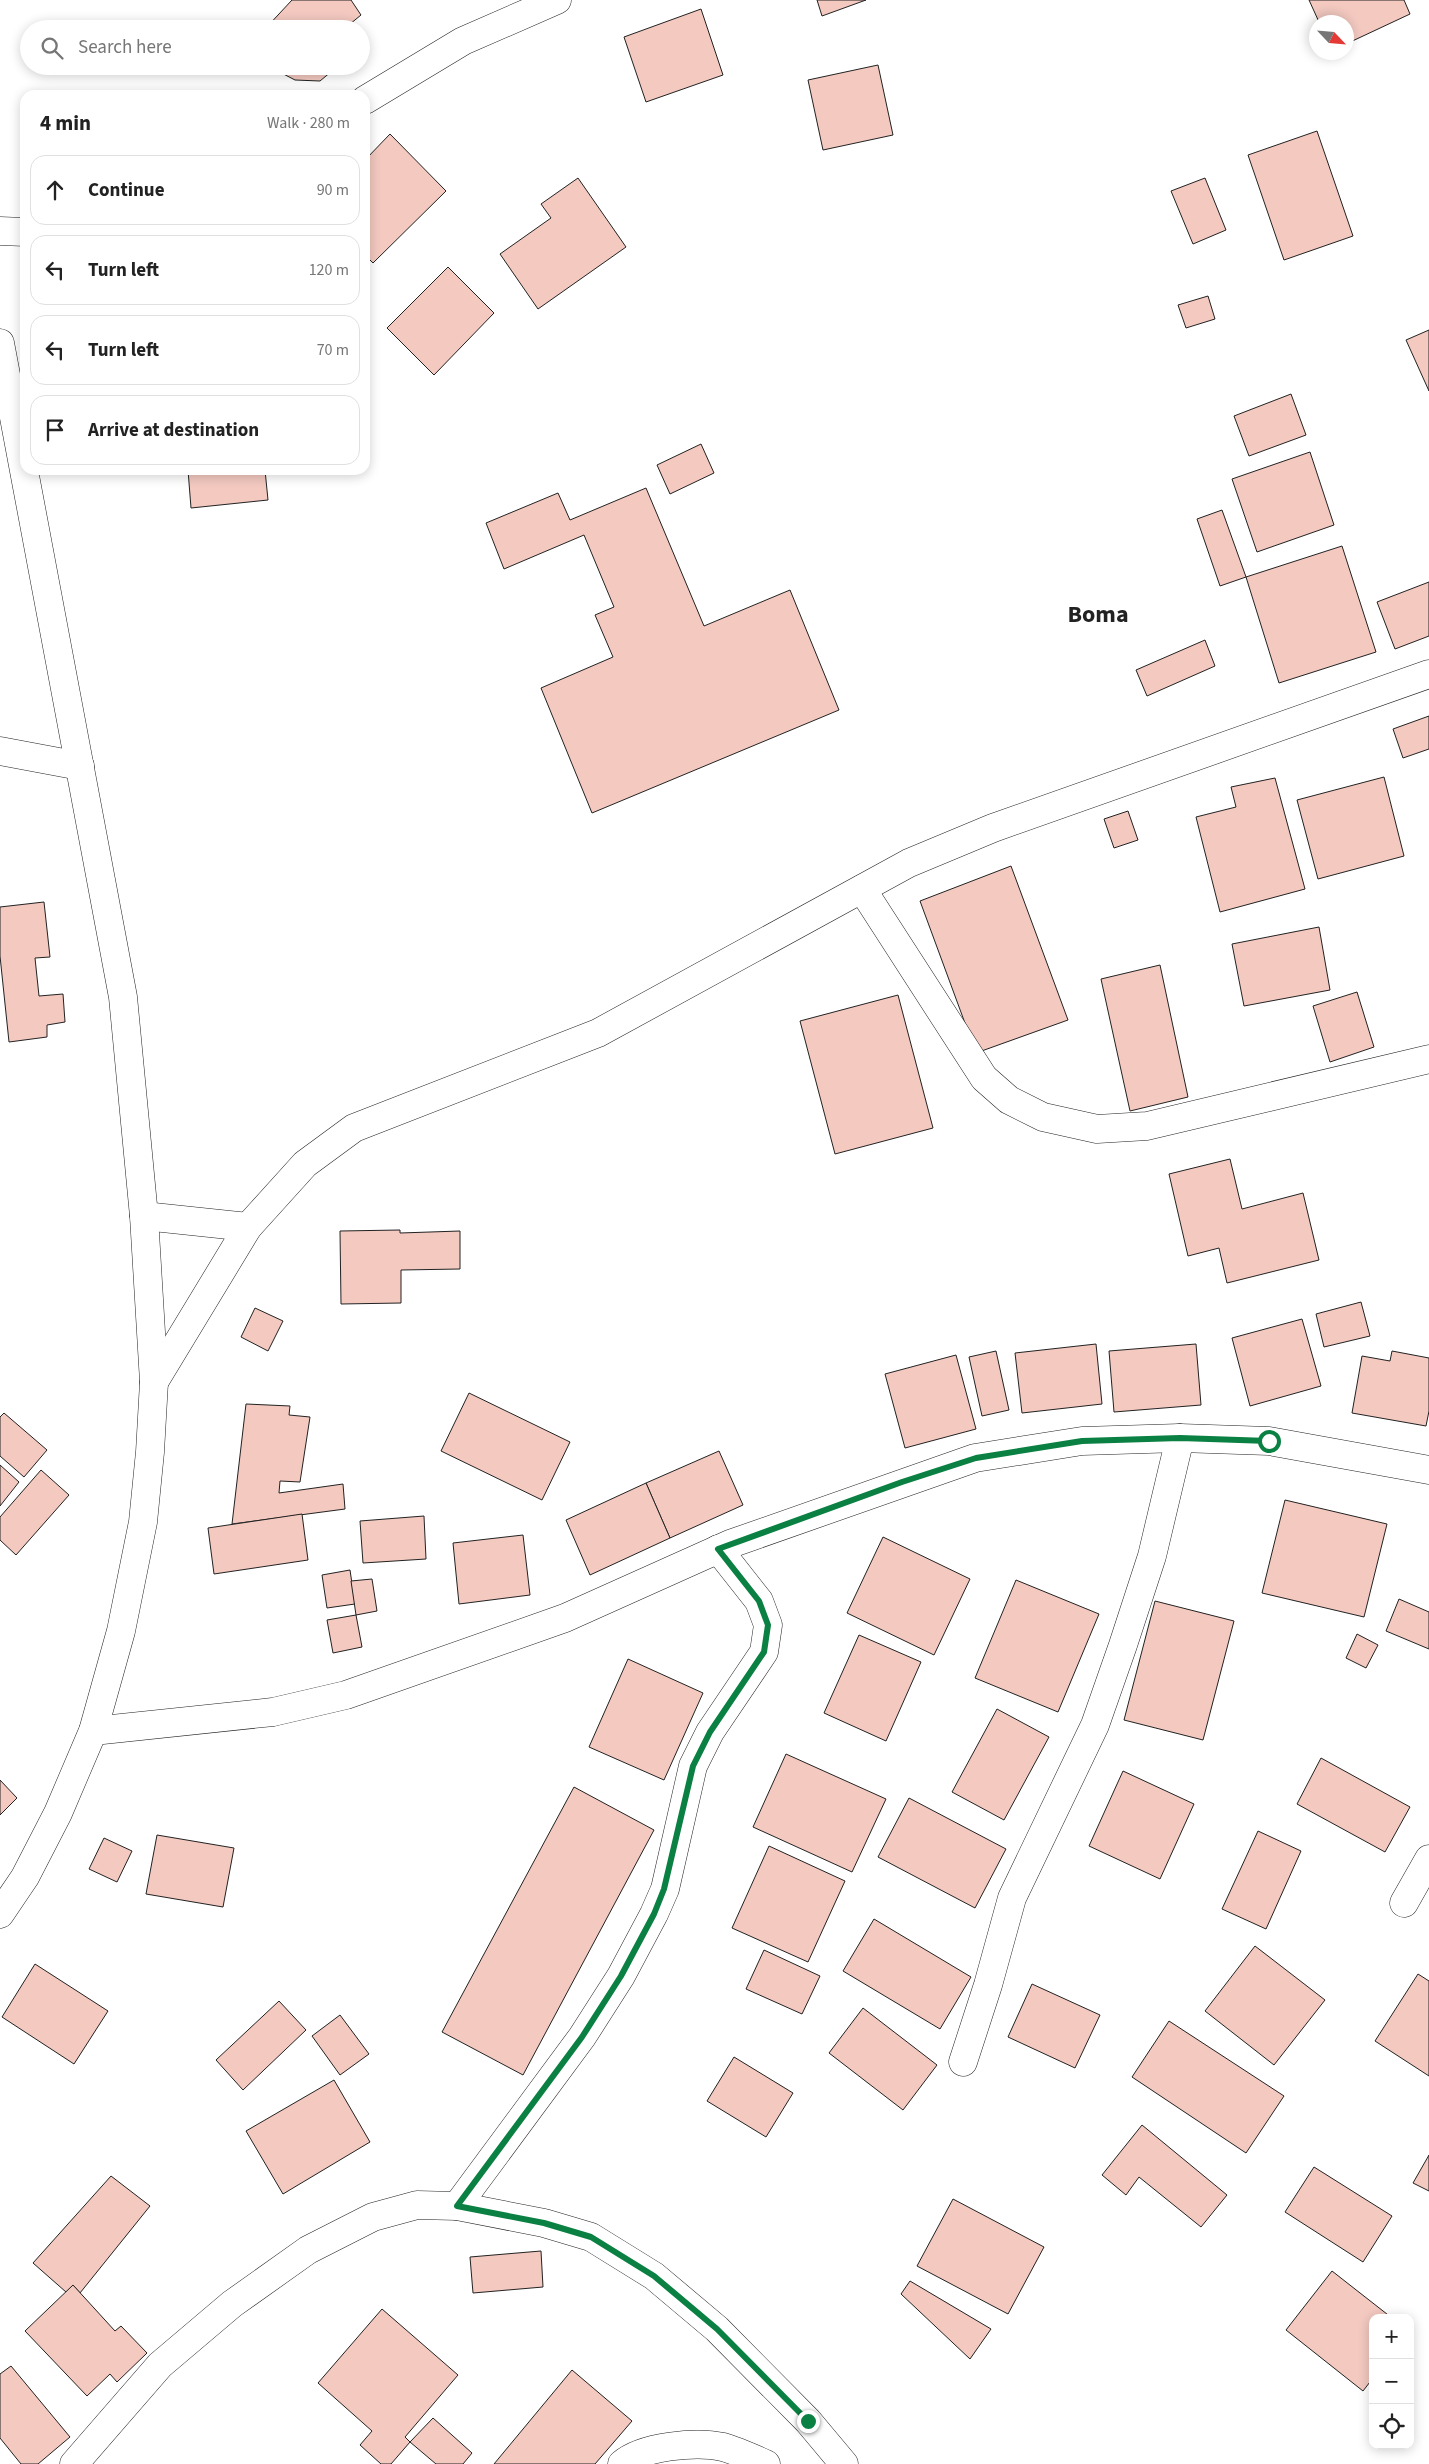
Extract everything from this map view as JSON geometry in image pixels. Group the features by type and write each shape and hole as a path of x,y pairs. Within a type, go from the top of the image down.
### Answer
{"main road":[{"path":"370,97 463,41 557,0"},
{"path":"0,231 20,232"},
{"path":"0,343 20,449"},
{"path":"0,1914 25,1877 54,1821 93,1731 121,1631 143,1522 154,1382 144,1216 123,997 25,475"},
{"path":"154,1382 248,1227 305,1164 354,1128 598,1033 909,863 992,828 1429,674"},
{"path":"0,751 80,766"},
{"path":"862,889 984,1078 1009,1100 1043,1117 1096,1130 1147,1126 1429,1060"},
{"path":"144,1216 248,1227"},
{"path":"93,1731 273,1712 346,1695 565,1618 718,1549 902,1482 976,1458 1082,1441 1180,1438 1269,1441 1429,1470"},
{"path":"963,2062 988,1985 1012,1898 1095,1725 1123,1645 1152,1556 1180,1438"},
{"path":"457,2206 582,2037 621,1976 654,1914 664,1889 693,1766 710,1732 764,1652 768,1625 759,1601 718,1549"},
{"path":"1404,1903 1429,1859"},
{"path":"74,2464 160,2365 232,2304 308,2250 372,2217 417,2205 457,2206 544,2223 591,2237 654,2276 717,2329 808,2421 844,2464"},
{"path":"622,2464 630,2457 672,2445 722,2447 766,2464"}],"building":[{"path":"292,0 351,0 361,15 355,20 273,20"},
{"path":"817,0 866,0 822,16"},
{"path":"1309,0 1404,0 1410,14 1354,40 1354,15 1316,15"},
{"path":"701,9 723,75 646,102 624,37"},
{"path":"878,65 893,135 823,150 808,80"},
{"path":"285,75 327,75 320,81 295,80"},
{"path":"1317,131 1353,236 1284,260 1248,155"},
{"path":"390,134 446,191 373,263 370,260 370,155"},
{"path":"578,178 626,247 538,309 500,254 551,218 541,204"},
{"path":"1205,178 1226,230 1193,244 1171,191"},
{"path":"448,267 494,313 434,375 387,328"},
{"path":"1208,296 1215,319 1186,328 1178,305"},
{"path":"1429,330 1429,391 1406,340"},
{"path":"1291,394 1306,435 1249,456 1234,416"},
{"path":"701,444 714,473 670,494 657,465"},
{"path":"1310,452 1334,525 1257,552 1232,479"},
{"path":"188,475 266,475 268,500 191,508"},
{"path":"646,488 704,626 790,590 839,710 592,813 541,688 613,657 595,615 614,607 584,535 504,569 486,523 558,493 570,520"},
{"path":"1222,510 1246,577 1220,586 1197,519"},
{"path":"1342,546 1376,652 1279,683 1246,577"},
{"path":"1429,582 1429,636 1395,649 1377,602"},
{"path":"1205,640 1215,666 1147,696 1136,670"},
{"path":"1429,716 1429,749 1403,758 1393,729"},
{"path":"1384,777 1404,856 1318,879 1297,800"},
{"path":"1275,778 1305,889 1220,912 1196,817 1236,807 1231,787"},
{"path":"1128,811 1138,840 1114,848 1104,819"},
{"path":"1011,866 1068,1020 976,1053 920,901"},
{"path":"44,902 50,957 35,958 39,996 63,994 65,1022 47,1025 47,1037 9,1042 0,956 0,907"},
{"path":"1319,927 1330,990 1244,1006 1232,944"},
{"path":"1160,965 1188,1097 1130,1111 1101,979"},
{"path":"1357,992 1374,1047 1330,1062 1313,1006"},
{"path":"898,995 933,1128 835,1154 800,1021"},
{"path":"1230,1159 1242,1209 1303,1193 1319,1260 1227,1283 1219,1248 1188,1256 1169,1174"},
{"path":"400,1230 400,1233 460,1231 460,1269 401,1270 401,1303 341,1304 340,1231"},
{"path":"1361,1302 1370,1336 1324,1347 1316,1314"},
{"path":"255,1308 283,1321 268,1351 241,1337"},
{"path":"1302,1319 1321,1386 1250,1406 1232,1338"},
{"path":"1096,1344 1102,1404 1022,1413 1015,1353"},
{"path":"1196,1344 1201,1405 1114,1412 1109,1351"},
{"path":"996,1351 1009,1410 982,1416 969,1357"},
{"path":"1392,1351 1429,1358 1429,1411 1426,1426 1352,1413 1362,1356 1390,1361"},
{"path":"956,1355 976,1429 905,1448 885,1374"},
{"path":"469,1393 570,1442 542,1500 441,1451"},
{"path":"246,1404 290,1406 289,1415 310,1417 300,1482 280,1481 279,1493 343,1484 345,1509 232,1524"},
{"path":"4,1413 47,1450 24,1477 0,1456 0,1417"},
{"path":"719,1451 743,1505 670,1538 646,1483"},
{"path":"0,1465 19,1482 0,1506"},
{"path":"41,1470 69,1495 16,1555 0,1540 0,1517"},
{"path":"646,1483 670,1538 590,1575 566,1520"},
{"path":"1285,1500 1387,1524 1364,1617 1262,1593"},
{"path":"302,1514 308,1560 214,1574 208,1528"},
{"path":"424,1516 426,1559 363,1563 360,1521"},
{"path":"523,1535 530,1595 459,1604 453,1543"},
{"path":"883,1537 970,1579 934,1655 847,1613"},
{"path":"350,1570 355,1604 327,1608 322,1575"},
{"path":"372,1579 377,1611 356,1615 351,1581"},
{"path":"1016,1580 1099,1614 1058,1712 975,1678"},
{"path":"1399,1599 1429,1612 1429,1649 1386,1631"},
{"path":"1155,1601 1234,1621 1203,1740 1124,1720"},
{"path":"356,1615 362,1647 333,1653 327,1620"},
{"path":"1357,1634 1378,1645 1366,1668 1346,1658"},
{"path":"859,1635 921,1662 886,1741 824,1713"},
{"path":"628,1659 703,1693 664,1780 589,1747"},
{"path":"997,1709 1049,1737 1004,1820 952,1792"},
{"path":"786,1754 886,1799 852,1872 753,1827"},
{"path":"1321,1758 1410,1807 1385,1852 1297,1804"},
{"path":"1123,1771 1194,1804 1160,1879 1089,1846"},
{"path":"0,1780 17,1798 0,1815"},
{"path":"574,1787 654,1830 523,2075 442,2032"},
{"path":"909,1798 1006,1849 975,1908 878,1857"},
{"path":"1258,1831 1301,1851 1266,1929 1222,1909"},
{"path":"157,1835 234,1848 223,1907 146,1894"},
{"path":"104,1838 132,1851 117,1882 89,1869"},
{"path":"769,1846 845,1881 808,1962 732,1928"},
{"path":"874,1919 971,1977 940,2029 843,1971"},
{"path":"1255,1946 1325,2000 1274,2065 1205,2011"},
{"path":"764,1950 820,1976 802,2014 746,1989"},
{"path":"35,1964 108,2011 74,2064 2,2017"},
{"path":"1418,1974 1429,1981 1429,2076 1375,2041"},
{"path":"1032,1984 1100,2015 1075,2068 1008,2037"},
{"path":"279,2001 306,2030 243,2090 216,2060"},
{"path":"863,2008 937,2065 903,2110 829,2053"},
{"path":"340,2015 369,2054 340,2075 312,2036"},
{"path":"1169,2021 1284,2096 1246,2153 1132,2077"},
{"path":"734,2057 793,2093 766,2137 707,2101"},
{"path":"334,2080 370,2142 283,2194 246,2131"},
{"path":"1142,2125 1227,2195 1201,2227 1139,2177 1126,2195 1102,2175"},
{"path":"1429,2155 1429,2191 1413,2183"},
{"path":"1314,2167 1392,2216 1363,2262 1285,2212"},
{"path":"111,2176 150,2206 80,2293 73,2285 66,2292 33,2263"},
{"path":"953,2199 1044,2247 1008,2314 917,2266"},
{"path":"541,2251 543,2287 473,2293 470,2257"},
{"path":"1332,2271 1387,2314 1369,2314 1369,2383 1363,2391 1286,2330"},
{"path":"910,2281 991,2329 970,2359 901,2294"},
{"path":"73,2285 115,2331 121,2326 147,2353 117,2382 110,2374 87,2396 25,2331"},
{"path":"382,2309 458,2375 405,2437 410,2442 391,2464 381,2464 360,2445 372,2431 318,2383"},
{"path":"11,2366 70,2437 38,2464 21,2464 0,2438 0,2374"},
{"path":"572,2370 632,2421 595,2464 494,2464"},
{"path":"433,2418 472,2453 463,2464 436,2464 410,2442"}],"district":[{"name":"Boma","path":"1098,614"}],"route":[{"path":"808,2421 717,2329 654,2276 591,2237 544,2223 457,2206 582,2037 621,1976 654,1914 664,1889 693,1766 710,1732 764,1652 768,1625 759,1601 718,1549 902,1482 976,1458 1082,1441 1180,1438 1269,1441"}]}
